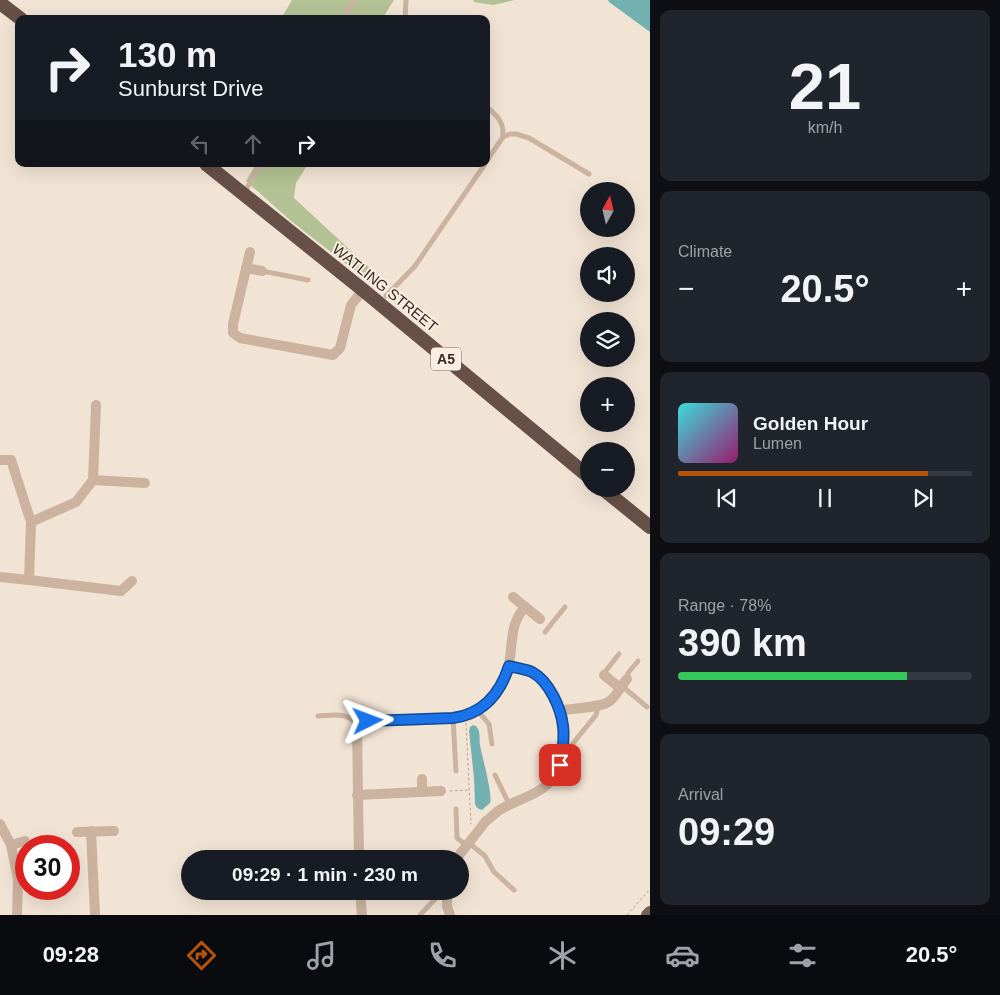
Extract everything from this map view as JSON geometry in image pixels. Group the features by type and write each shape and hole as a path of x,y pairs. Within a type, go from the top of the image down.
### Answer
{"highway":[{"path":"0,3 16,15"},
{"name":"WATLING STREET","path":"210,167 363,290 580,470"},
{"path":"613,497 650,527"}],"main road":[{"path":"647,915 650,912"}],"street":[{"path":"250,252 233,324 233,333 240,338 333,355 340,348 350,305 363,290"},
{"path":"246,268 262,272"},
{"path":"31,522 76,502 93,480 96,404"},
{"path":"0,460 11,460 31,522 29,580"},
{"path":"93,480 145,482"},
{"path":"0,578 121,591 132,581"},
{"path":"513,597 540,619"},
{"path":"359,850 356,730 358,724 368,721 453,718 478,710 491,700 499,690 509,666 515,620 525,607"},
{"path":"463,850 486,820 492,818 497,812 538,792 554,777 560,765 563,748 563,726 559,711 549,689 532,672 509,666"},
{"path":"559,711 608,703 623,684 604,675"},
{"path":"422,778 422,792"},
{"path":"357,794 441,791"},
{"path":"0,824 11,845 18,879 17,915"},
{"path":"91,831 95,915"},
{"path":"77,832 114,831"},
{"path":"11,845 15,844"},
{"path":"361,900 362,915"},
{"path":"447,900 450,915"}],"lane":[{"path":"346,15 354,0"},
{"path":"405,15 406,0"},
{"path":"490,109 500,118 504,127 504,137"},
{"path":"490,157 504,137 516,134 529,138 590,174"},
{"path":"244,193 260,167"},
{"path":"386,296 415,266 483,167"},
{"path":"262,272 308,280"},
{"path":"545,632 565,607"},
{"path":"540,619 549,626"},
{"path":"604,675 604,672 619,654"},
{"path":"638,661 628,673 623,684 647,707"},
{"path":"563,748 570,747 596,715 598,706"},
{"path":"478,710 488,724 492,744"},
{"path":"318,716 345,715 352,718 358,724"},
{"path":"453,718 456,771"},
{"path":"495,776 510,806"},
{"path":"456,809 457,838 469,842 485,856 494,872 514,890"},
{"path":"420,915 434,900"}],"path":[{"path":"466,715 470,790 469,842"},
{"path":"441,791 470,790"},
{"path":"627,915 650,889"}],"green space":[{"path":"292,0 394,0 385,15 283,15"},
{"path":"473,0 515,0 493,5 474,2"},
{"path":"254,167 306,167 296,183 294,198 387,284 376,287 291,221 246,181"}],"water":[{"path":"608,0 650,0 650,32 609,2"},
{"path":"473,725 478,728 479,732 491,799 490,803 482,810 477,808 475,804 469,731"}],"route":[{"path":"368,721 453,718 466,715 478,710 491,700 499,690 509,666 532,672 549,689 559,711 563,726 563,748 560,765"}]}
